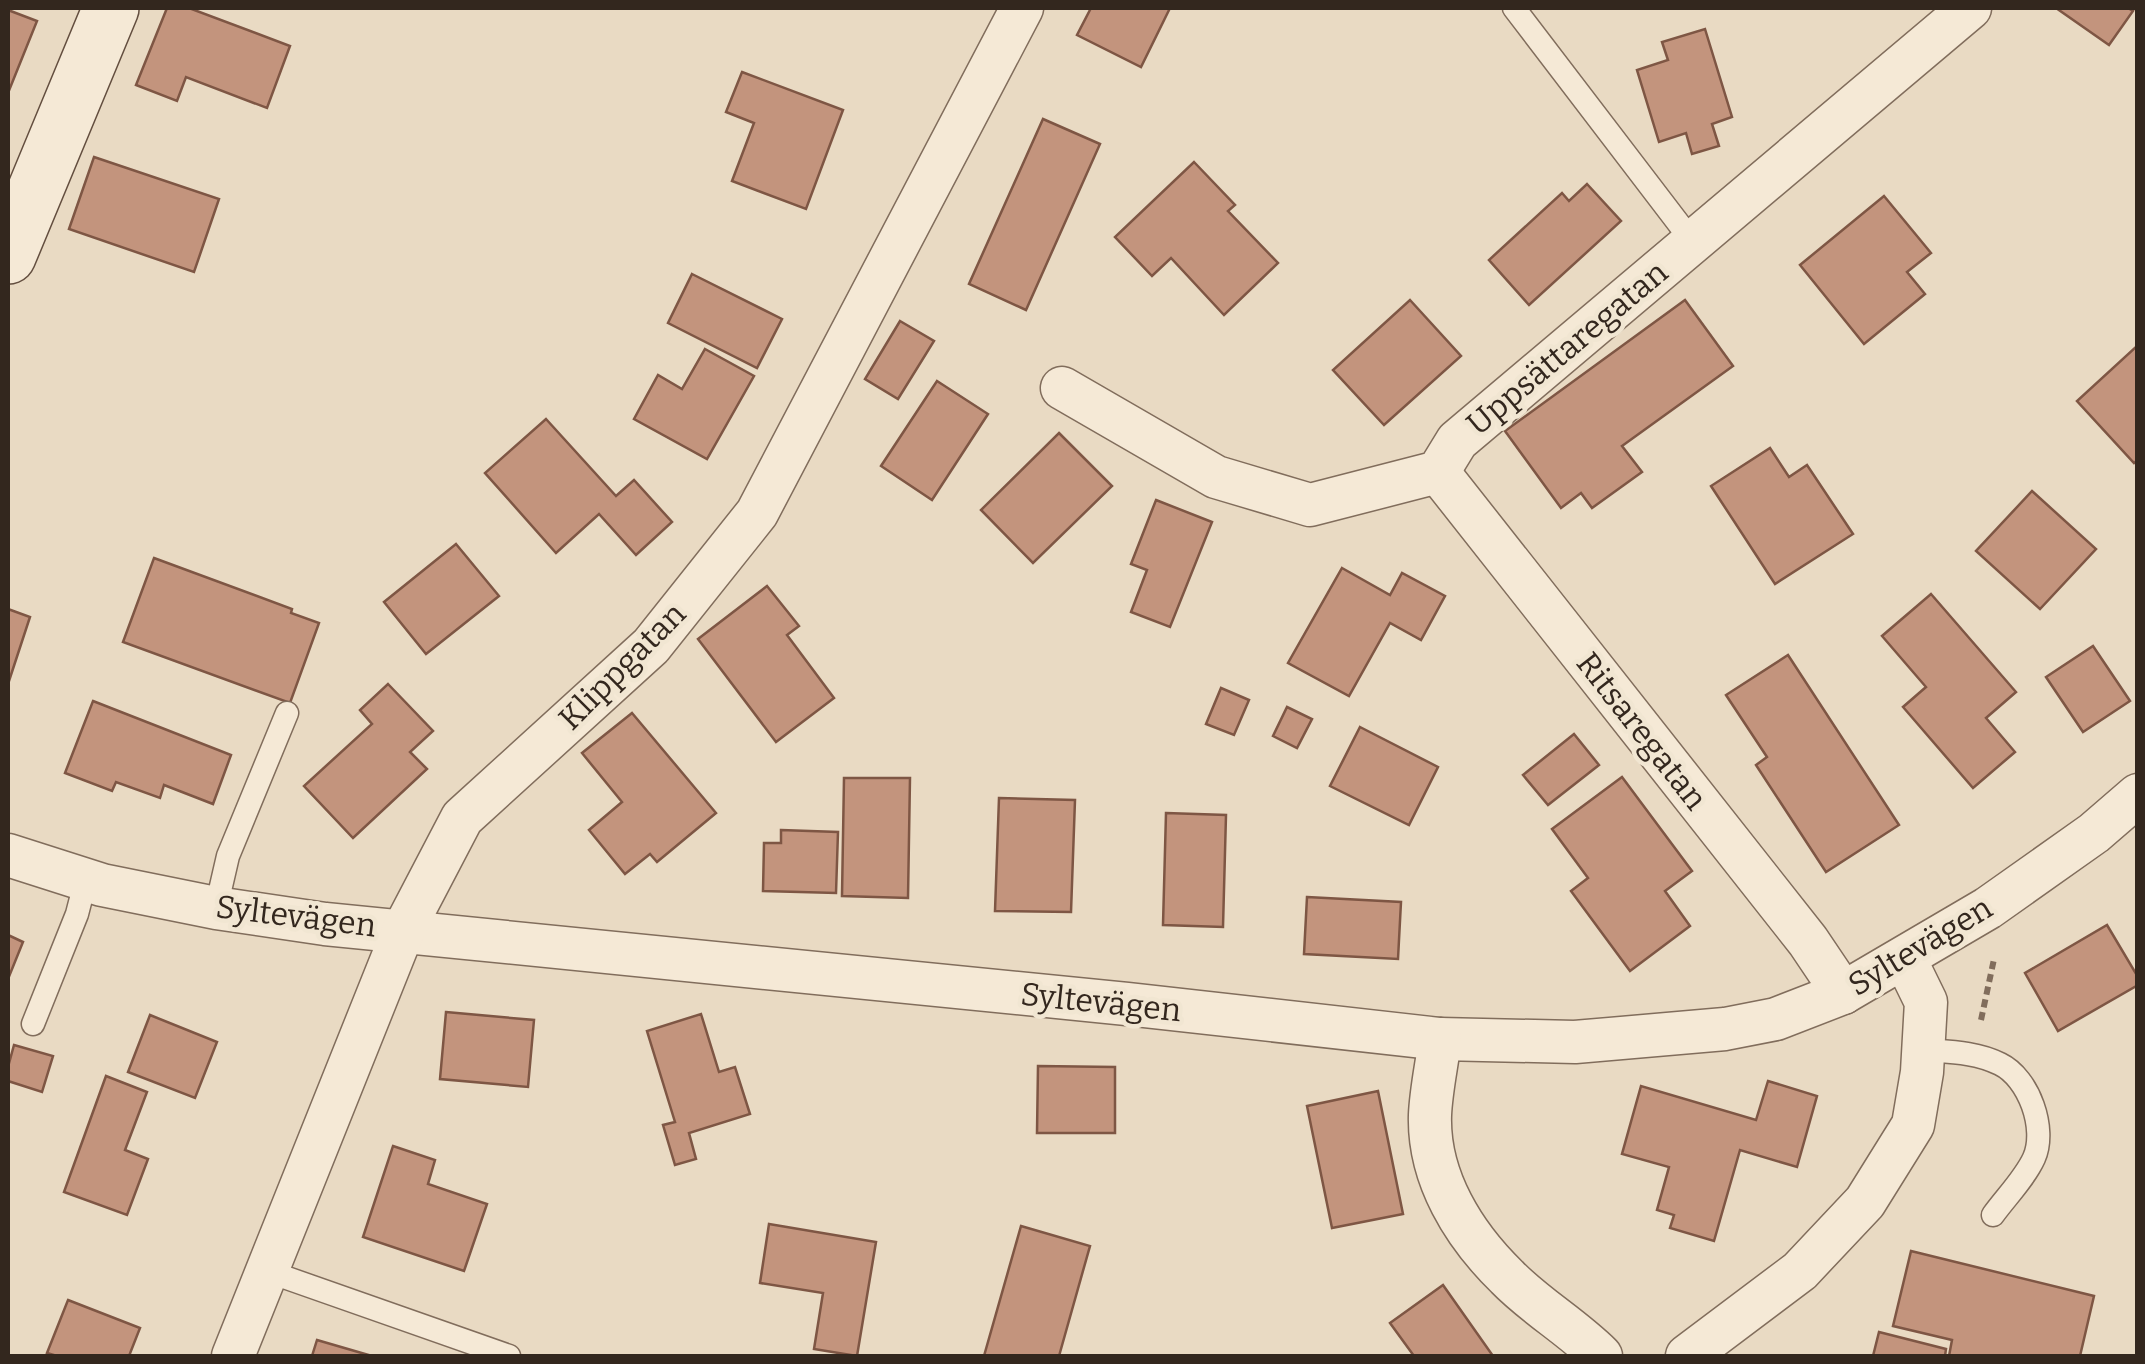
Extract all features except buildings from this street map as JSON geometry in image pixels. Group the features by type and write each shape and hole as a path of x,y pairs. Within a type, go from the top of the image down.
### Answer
{"street":[{"path":"8,256 111,8"},
{"name":"Klippgatan","path":"232,1356 404,930 462,818 651,646 757,513 1022,8"},
{"name":"Uppsättaregatan","path":"1438,472 1457,441 1970,8"},
{"path":"1062,388 1216,477 1310,504 1438,472"},
{"name":"Ritsaregatan","path":"1438,472 1808,941 1843,993"},
{"name":"Syltevägen","path":"8,855 86,879 216,908 325,924 1440,1039 1575,1042 1725,1028 1776,1019 1843,993 1988,908 2094,833 2138,795"},
{"path":"1687,1356 1800,1272 1865,1202 1913,1125 1924,1050 1926,1002 1905,959"},
{"path":"1440,1039 1430,1117 1436,1172 1466,1231 1508,1279 1582,1337 1600,1356"}],"lane":[{"path":"1514,8 1692,242"},
{"path":"216,908 228,856 287,713"},
{"path":"33,1024 77,914 86,879"},
{"path":"1924,1050 1973,1054 2004,1065 2037,1113 2041,1138 2033,1160 1993,1214"},
{"path":"266,1272 509,1356"}]}
